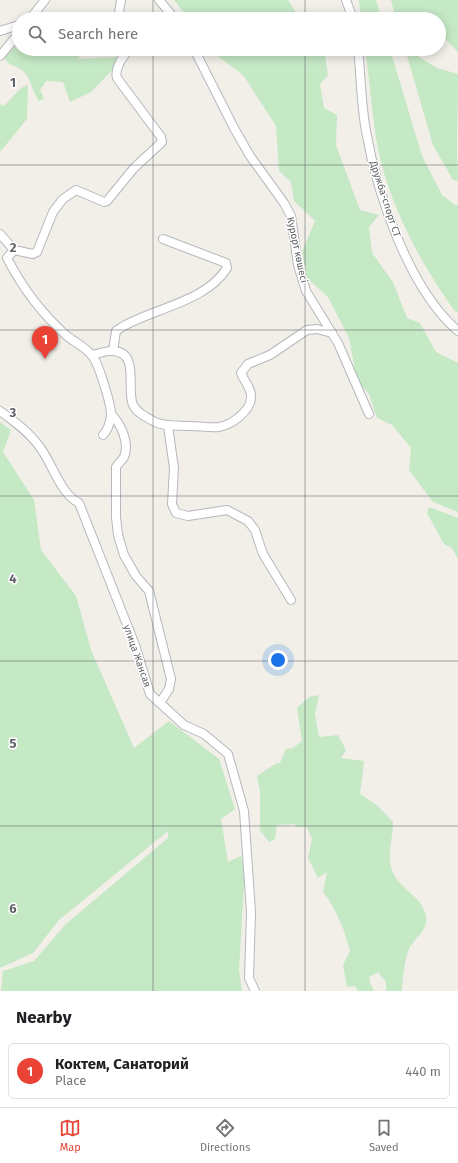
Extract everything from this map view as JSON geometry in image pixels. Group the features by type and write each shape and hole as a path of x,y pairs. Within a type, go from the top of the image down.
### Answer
{"street":[{"path":"36,12 45,0"},
{"path":"119,12 121,0"},
{"path":"159,0 169,12"},
{"path":"346,0 350,12"},
{"path":"353,0 353,12"},
{"path":"0,31 12,27"},
{"path":"0,56 12,41"},
{"path":"0,234 14,250 33,254 37,252 52,212 63,199 76,190 104,202 107,201 134,168 162,142 161,137 118,78 117,69 124,56"},
{"name":"Курорт көшесі","path":"198,56 250,156 284,203 291,216 302,280 312,304 332,332 369,414"},
{"name":"Дружба-спорт СТ","path":"359,56 366,131 373,164 393,228 407,261 435,305 449,323 458,331"},
{"path":"113,351 116,331 122,327 179,303 199,292 214,282 227,268 226,263 163,239"},
{"path":"8,258 14,250"},
{"path":"0,252 8,258 14,271 39,307 67,336 92,355 98,365 111,414 121,427 125,441 125,454 123,459 116,467 116,517 118,535 124,555 136,576 149,591 171,679 169,689 160,703"},
{"path":"92,355 113,351 126,356 128,360 131,395 134,406 148,418 168,426 221,427 235,420 243,413 251,399 250,392 241,373 244,367 270,355 307,330 317,328 332,332"},
{"name":"улица Жансая","path":"0,411 39,444 68,496 79,504 135,645 150,694 184,725 204,734 228,754 244,811 251,912 249,978 255,991"},
{"path":"103,435 107,431 111,414"},
{"path":"168,426 174,468 172,504 176,513 188,516 227,510 248,521 254,530 262,554 291,600"}],"green space":[{"path":"174,0 288,0 296,12 183,12"},
{"path":"359,0 376,0 380,12 360,12"},
{"path":"391,0 458,0 458,52 446,40 446,12 394,12"},
{"path":"12,49 12,56 80,56 78,59 120,57 120,62 91,92 70,102 63,82 46,81 40,90 44,98 39,101 25,73 19,68 8,63 4,58"},
{"path":"217,56 325,56 328,75 320,84 324,108 337,115 336,145 360,210 379,215 369,227 372,253 393,282 407,318 420,323 436,352 458,363 458,512 433,502 409,470 411,448 392,425 377,418 369,394 357,381 349,338 328,297 307,278 302,252 315,221 294,201 291,182 279,171 276,126 243,75"},
{"path":"366,56 392,56 422,156 442,195 455,205 458,205 458,313 454,310 442,292 418,253 398,212 383,170 374,124"},
{"path":"407,56 419,56 437,68 458,74 458,181 453,180 433,145"},
{"path":"28,85 27,119 0,152 0,104 4,106 21,88"},
{"path":"0,422 11,430 3,452 34,500 41,550 76,596 91,650 134,748 169,721 219,759 235,809 221,819 228,862 241,856 245,867 239,970 242,991 1,991 3,971 34,961 66,924 168,838 168,831 59,920 33,953 0,968"},
{"path":"429,507 458,518 458,559 452,548 444,544 427,513"},
{"path":"319,695 315,714 319,737 338,735 346,750 341,758 364,761 360,794 378,806 393,822 390,861 393,873 401,884 421,904 426,917 423,930 409,949 404,970 402,991 386,991 386,982 378,972 369,977 374,991 358,991 355,986 347,987 343,965 350,951 340,920 323,892 327,872 318,878 308,858 312,839 307,827 298,827 294,824 277,825 275,839 269,842 260,830 260,792 257,776 275,764 280,763 286,749 293,748 302,741 297,708 309,697"}],"place":[{"name":"Коктем, Санаторий","path":"45,359"}]}
